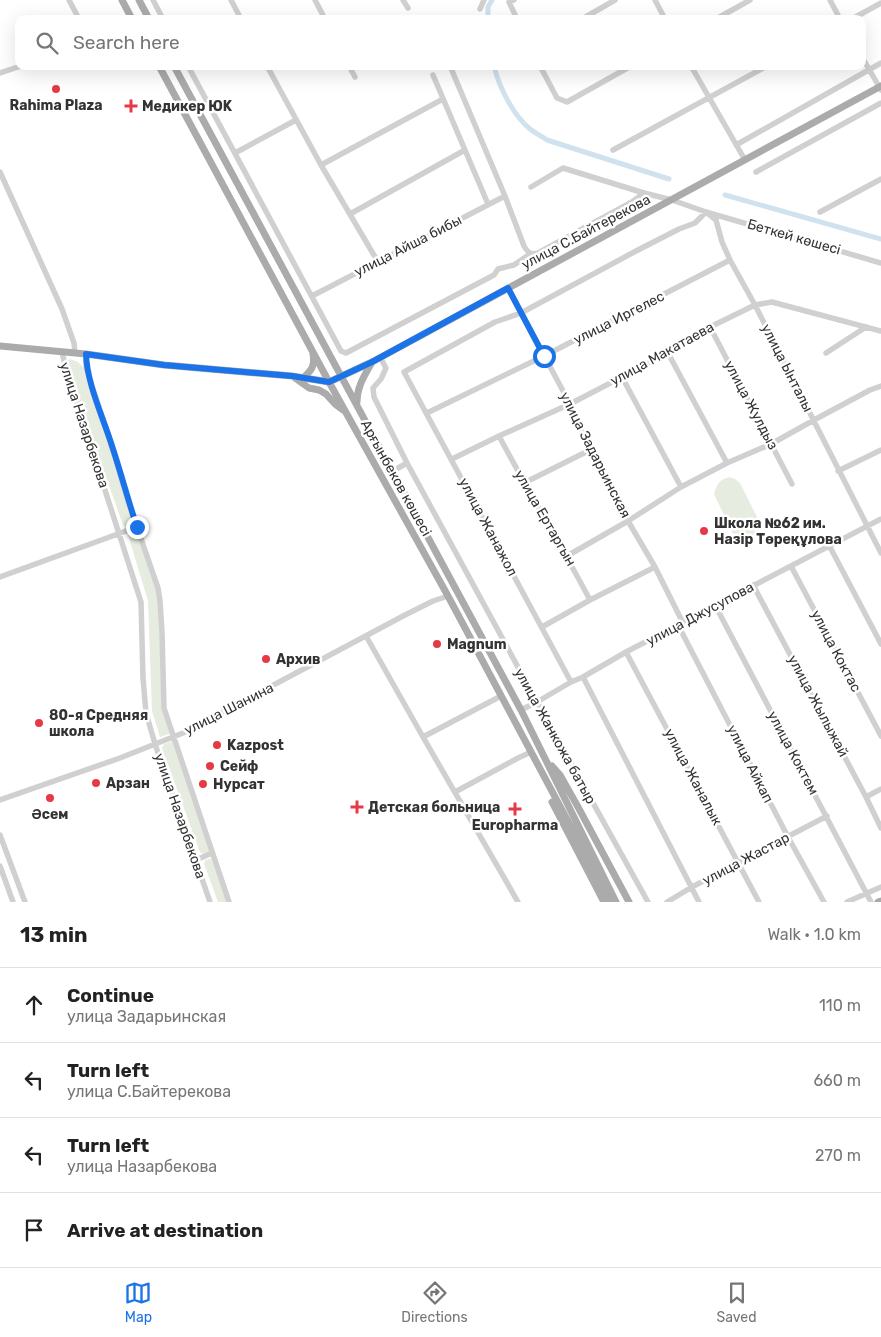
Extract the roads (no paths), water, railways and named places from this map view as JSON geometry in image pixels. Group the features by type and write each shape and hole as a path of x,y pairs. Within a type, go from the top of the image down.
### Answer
{"main road":[{"path":"122,0 130,15"},
{"path":"139,0 147,15"},
{"name":"Арғынбеков көшесі","path":"161,70 312,351 448,596 611,902"},
{"name":"Арғынбеков көшесі","path":"176,70 520,710 616,902"},
{"name":"улица С.Байтерекова","path":"329,382 380,358 880,88"},
{"path":"0,346 86,354 164,365 292,376 329,382"},
{"path":"303,378 313,366 312,351"},
{"path":"357,405 359,384 372,362"},
{"path":"292,376 309,388 326,394 335,404 346,411"},
{"path":"545,758 560,775 629,902"},
{"path":"538,764 542,780 604,902"}],"street":[{"path":"69,0 77,15"},
{"path":"153,0 161,15"},
{"path":"231,0 239,15"},
{"path":"315,0 323,15"},
{"path":"403,0 408,8"},
{"path":"480,9 484,0"},
{"path":"589,15 615,0"},
{"path":"655,0 663,15"},
{"path":"723,15 750,0"},
{"path":"830,0 838,15"},
{"path":"512,1 516,15"},
{"path":"859,15 881,3"},
{"path":"736,145 881,62"},
{"path":"866,64 880,88"},
{"path":"0,73 15,68"},
{"path":"190,70 341,351 346,353 494,276 498,270 514,265 530,254 538,253 632,202 644,193"},
{"path":"269,70 378,262"},
{"path":"351,70 355,77"},
{"path":"452,70 524,246 530,254"},
{"path":"542,70 557,98 567,102 624,70"},
{"path":"693,70 708,99 745,160"},
{"path":"613,150 760,70"},
{"path":"433,75 488,204"},
{"path":"321,164 443,99"},
{"path":"756,172 881,103"},
{"path":"235,153 296,120"},
{"path":"213,138 224,132"},
{"path":"350,214 465,150"},
{"name":"Беткей көшесі","path":"530,187 563,168 881,263"},
{"path":"0,172 62,309 74,342 75,353"},
{"path":"820,212 880,181"},
{"name":"улица Айша бибы","path":"312,296 505,196"},
{"path":"520,313 636,251 695,223 706,212"},
{"name":"улица Ынталы","path":"706,212 716,220 722,242 730,260 755,305 881,553"},
{"name":"улица Иргелес","path":"427,413 544,356 730,260"},
{"name":"улица Задарьинская","path":"508,288 570,404 590,450 655,567 680,624"},
{"name":"улица Макатаева","path":"452,459 570,404 668,353 710,327 755,305 772,302 881,332"},
{"name":"улица Жанажол","path":"520,313 495,322 404,372 571,682"},
{"name":"улица Жулдыз","path":"710,327 792,484"},
{"path":"826,353 866,327"},
{"name":"улица Назарбекова","path":"62,352 141,602 146,713 210,902"},
{"path":"668,353 727,463"},
{"name":"улица Назарбекова","path":"86,354 86,368 158,588 164,708 229,902"},
{"name":"улица Жанкожа батыр","path":"380,358 386,368 381,379 372,388 374,397 407,463 536,702 648,902"},
{"path":"622,377 681,487"},
{"path":"567,556 628,521 681,487 727,463 771,444 870,390 881,386"},
{"name":"улица Ертаргын","path":"499,436 590,600"},
{"path":"524,483 590,450"},
{"path":"838,471 881,450"},
{"path":"393,471 407,463"},
{"name":"улица Джусупова","path":"520,710 571,682 583,678 626,652 881,519"},
{"path":"0,577 137,527"},
{"path":"830,546 881,644"},
{"name":"улица Коктас","path":"791,566 881,736"},
{"path":"542,627 655,567"},
{"name":"улица Жылыжай","path":"753,586 881,828"},
{"name":"улица Шанина","path":"0,800 183,733 405,615 448,596"},
{"name":"улица Коктем","path":"715,606 871,902"},
{"name":"улица Айкап","path":"680,624 788,837 824,902"},
{"path":"366,636 518,902"},
{"name":"улица Жаналык","path":"626,652 760,902"},
{"path":"583,678 699,902"},
{"path":"423,738 502,696"},
{"path":"455,792 531,752"},
{"path":"866,797 881,789"},
{"name":"улица Жастар","path":"667,902 827,816"},
{"path":"0,835 25,902"},
{"path":"196,860 212,854"},
{"path":"0,866 12,902"},
{"path":"848,902 881,887"}],"waterway":[{"path":"488,15 488,7 492,0"},
{"path":"495,70 499,83 512,108 530,129 547,140 669,179"},
{"path":"725,195 881,239"}],"place":[{"name":"Rahima Plaza","path":"56,89"},
{"name":"Медикер ЮK","path":"131,106"},
{"name":"Школа №62 им. Назір Төреқұлова","path":"704,531"},
{"name":"Magnum","path":"437,644"},
{"name":"Архив","path":"266,659"},
{"name":"80-я Средняя школа","path":"39,723"},
{"name":"Kazpost","path":"217,745"},
{"name":"Сейф","path":"210,766"},
{"name":"Арзан","path":"96,783"},
{"name":"Нурсат","path":"203,784"},
{"name":"Əсем","path":"50,798"},
{"name":"Детская больница","path":"357,807"},
{"name":"Europharma","path":"515,809"}]}
